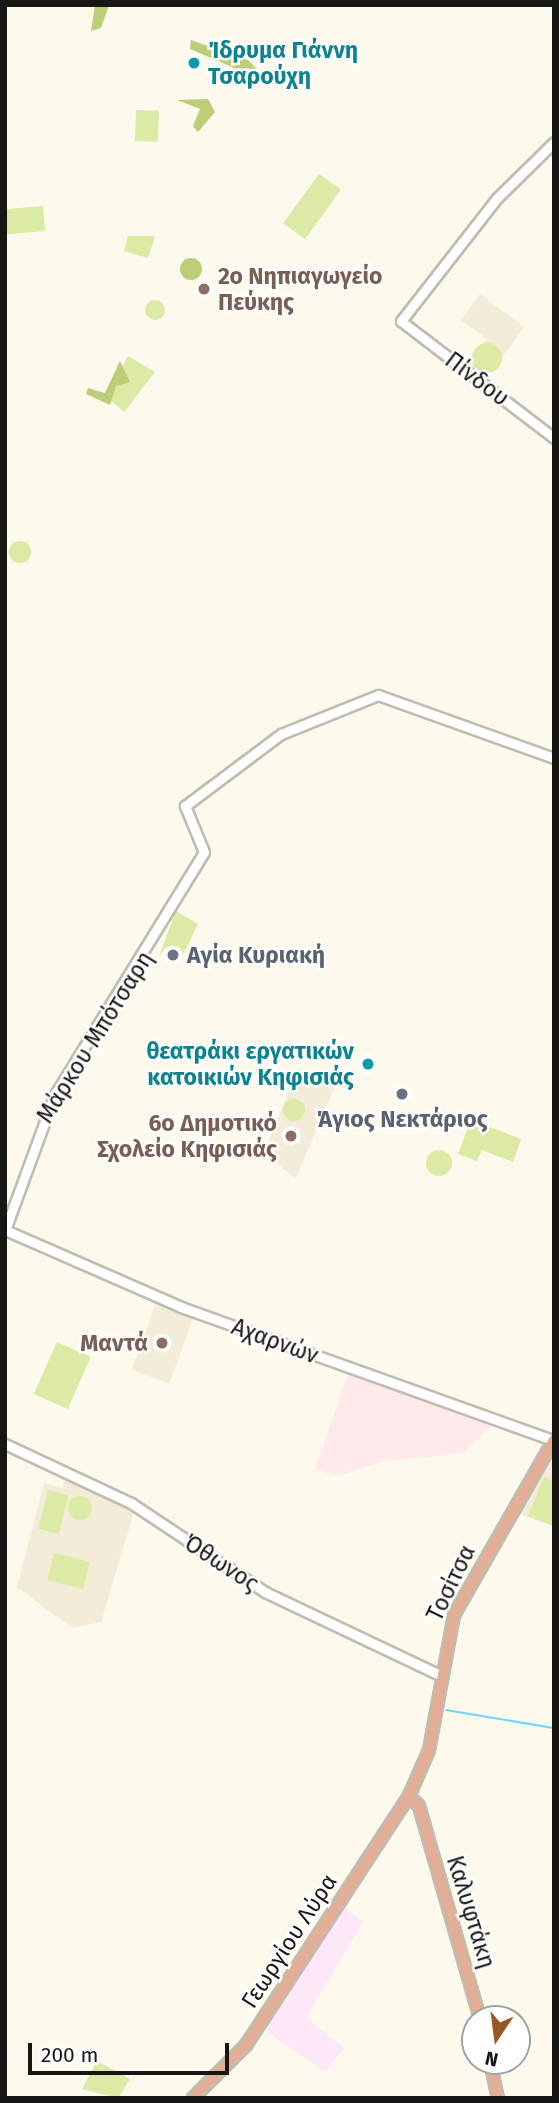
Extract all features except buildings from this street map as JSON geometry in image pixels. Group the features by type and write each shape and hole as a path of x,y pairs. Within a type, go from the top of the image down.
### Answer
{"main road":[{"name":"Τοσίτσα","path":"406,1801 429,1750 440,1675 460,1601 543,1461 551,1439"},
{"path":"543,1461 554,1452"},
{"name":"Καλυφτάκη","path":"406,1801 422,1817 476,2005"},
{"name":"Γεωργίου Λύρα","path":"193,2098 246,2045 406,1801"},
{"path":"493,2075 498,2098"}],"street":[{"name":"Πίνδου","path":"554,142 497,198 401,321 554,438"},
{"name":"Μάρκου Μπότσαρη","path":"5,1230 54,1096 204,852 185,806 281,734 385,695 554,758"},
{"name":"Αχαρνών","path":"5,1230 181,1307 551,1439"},
{"name":"Όθωνος","path":"5,1444 131,1503 258,1588 440,1675"}],"shaded area":[{"path":"480,294 524,327 486,379 467,365 487,339 461,320"},
{"name":"6ο Δημοτικό Σχολείο Κηφισιάς","path":"298,1068 339,1077 296,1178 266,1156 261,1160"},
{"name":"Μαντά","path":"156,1303 194,1317 169,1383 132,1370"},
{"path":"349,1372 493,1425 462,1453 385,1461 336,1476 315,1469"},
{"path":"554,1457 554,1527 518,1513"},
{"path":"66,1478 134,1512 101,1622 72,1628 17,1587 44,1483 62,1488"},
{"path":"340,1905 363,1922 306,2017 344,2048 325,2072 261,2028"}],"green space":[{"path":"95,5 109,5 101,28 91,31"},
{"path":"191,40 248,60 259,71 246,73 190,49"},
{"path":"208,99 215,112 198,132 193,126 200,109 177,100"},
{"path":"136,110 159,111 158,142 135,141"},
{"path":"319,174 341,190 305,239 283,223"},
{"path":"43,206 45,231 7,234 5,209"},
{"path":"128,236 155,236 148,258 124,251"},
{"path":"191,258 199,261 202,269 199,277 191,280 183,277 180,269 183,261"},
{"path":"155,300 162,303 165,310 162,317 155,320 148,317 145,310 148,303"},
{"path":"487,343 493,344 501,352 501,364 493,372 487,373 481,372 473,364 472,358 473,352 481,344"},
{"path":"128,356 155,372 124,412 106,396"},
{"path":"120,361 130,382 116,386 110,405 86,394 88,388 105,393"},
{"path":"20,541 28,544 31,552 28,560 20,563 12,560 9,552 12,544"},
{"path":"176,911 198,924 184,953 165,948 159,956"},
{"path":"294,1099 302,1102 305,1110 302,1118 294,1121 286,1118 283,1110 286,1102"},
{"path":"471,1120 521,1139 513,1162 482,1150 477,1161 458,1154"},
{"path":"439,1150 448,1154 452,1163 448,1172 439,1176 430,1172 426,1163 430,1154"},
{"path":"57,1342 91,1357 68,1409 34,1394"},
{"path":"554,1472 554,1526 528,1516 544,1477 551,1480"},
{"path":"48,1490 68,1495 59,1534 38,1529"},
{"path":"80,1496 88,1500 92,1508 88,1516 80,1520 72,1516 68,1508 72,1500"},
{"path":"54,1553 90,1562 83,1589 47,1580"},
{"path":"97,2061 130,2079 118,2098 82,2089"}],"waterway":[{"path":"446,1710 554,1728"}],"place":[{"name":"Ίδρυμα Γιάννη Τσαρούχη","path":"194,63"},
{"name":"2ο Νηπιαγωγείο Πεύκης","path":"204,289"},
{"name":"Αγία Κυριακή","path":"173,955"},
{"name":"θεατράκι εργατικών κατοικιών Κηφισιάς","path":"368,1064"},
{"name":"Άγιος Νεκτάριος","path":"402,1094"},
{"name":"6ο Δημοτικό Σχολείο Κηφισιάς","path":"291,1136"},
{"name":"Μαντά","path":"162,1343"}]}
